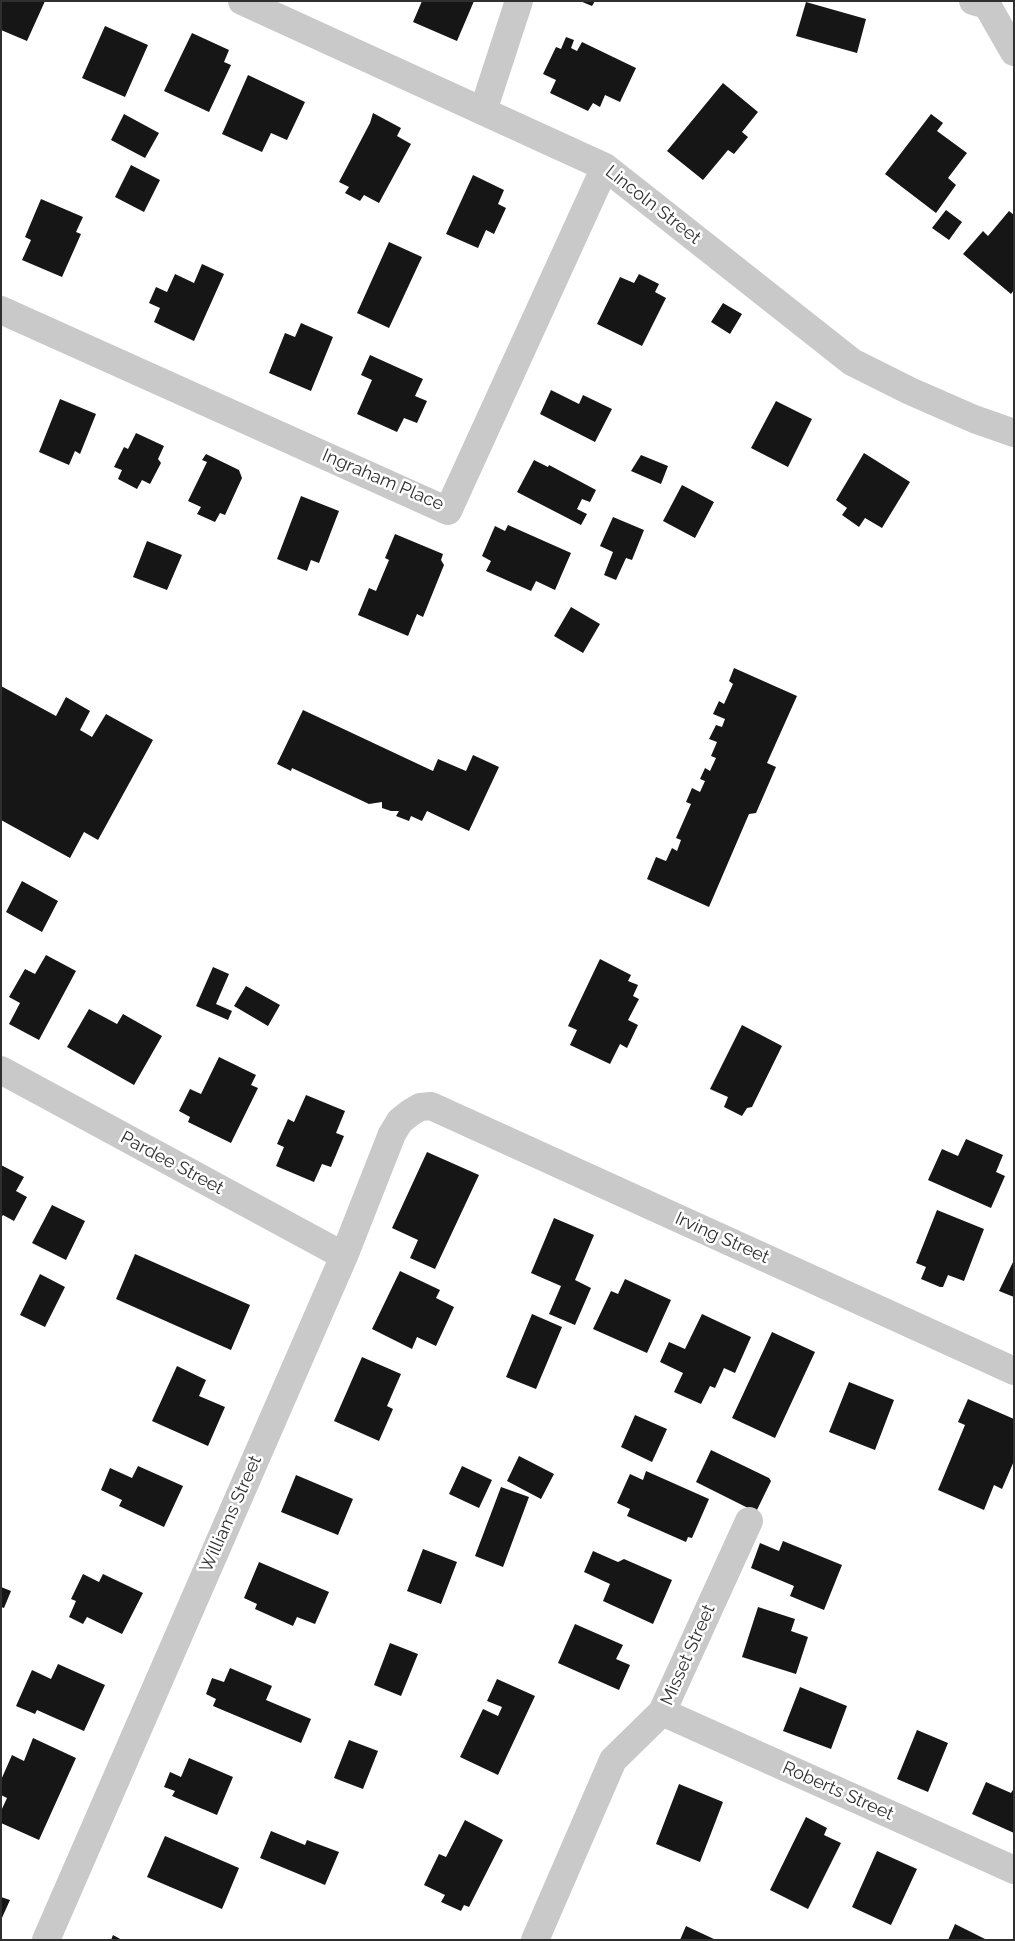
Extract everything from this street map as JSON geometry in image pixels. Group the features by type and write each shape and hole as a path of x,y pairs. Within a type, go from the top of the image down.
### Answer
{"street":[{"name":"Lincoln Street","path":"242,1 605,167 852,362 910,391 974,419 1014,433"},
{"path":"483,111 519,1"},
{"path":"983,3 1014,52"},
{"name":"Ingraham Place","path":"1,310 448,511 605,167"},
{"name":"Pardee Street","path":"1,1070 344,1256"},
{"name":"Williams Street","path":"46,1940 344,1256 396,1127 400,1120 420,1107 431,1106"},
{"name":"Irving Street","path":"431,1106 1014,1371"},
{"name":"Misset Street","path":"535,1940 613,1760 662,1712 749,1522"},
{"name":"Roberts Street","path":"662,1712 1014,1870"}],"building":[{"path":"1,1 45,1 27,41 1,30"},
{"path":"422,1 474,1 457,41 413,22"},
{"path":"580,1 595,1 592,6"},
{"path":"806,2 866,19 857,53 796,36"},
{"path":"105,26 148,45 125,97 82,78"},
{"path":"192,33 229,50 224,62 231,65 209,112 164,91"},
{"path":"566,37 574,40 571,48 577,51 582,42 636,68 620,102 605,95 600,107 593,103 588,111 550,93 556,80 543,74 556,47 561,49"},
{"path":"248,75 305,102 287,140 271,133 262,152 222,134"},
{"path":"723,83 758,112 742,132 748,137 734,154 728,150 703,180 667,151"},
{"path":"373,113 401,128 397,136 411,144 379,203 364,195 360,201 345,193 349,187 339,182 370,123"},
{"path":"124,114 159,133 145,158 111,140"},
{"path":"931,114 943,123 937,131 967,153 948,178 956,185 936,213 885,174"},
{"path":"131,165 160,180 144,212 115,197"},
{"path":"473,175 504,190 498,204 506,208 494,234 486,230 478,248 446,234"},
{"path":"41,199 83,217 76,232 81,234 62,277 22,260 31,240 25,237"},
{"path":"946,210 962,222 949,240 932,228"},
{"path":"1009,211 1014,215 1014,290 1011,294 963,254 983,231 988,236"},
{"path":"389,242 422,257 389,328 357,313"},
{"path":"202,264 224,274 194,341 154,322 160,308 149,303 156,287 167,292 175,274 194,283"},
{"path":"639,274 659,284 655,292 666,298 642,346 597,324 620,277 634,283"},
{"path":"723,303 742,314 730,334 711,322"},
{"path":"301,323 333,337 311,391 269,373 285,333 295,337"},
{"path":"370,355 423,379 415,396 427,401 417,423 404,418 397,432 357,414 372,380 361,375"},
{"path":"551,390 579,404 583,395 612,409 595,442 540,414"},
{"path":"60,399 96,414 80,454 75,451 69,465 39,452"},
{"path":"776,401 812,419 788,467 751,448"},
{"path":"136,433 164,446 158,459 161,463 150,484 142,480 137,489 118,479 122,470 114,467 124,447 128,449"},
{"path":"864,453 910,482 882,528 865,518 859,527 842,515 847,508 836,500"},
{"path":"206,454 239,470 242,478 225,515 220,513 215,522 197,514 201,507 188,501 207,462 202,460"},
{"path":"641,455 668,466 661,484 631,471"},
{"path":"534,460 548,467 549,465 596,490 590,502 582,499 577,509 587,514 581,525 517,492"},
{"path":"682,485 714,502 695,538 663,521"},
{"path":"301,496 339,511 319,563 311,560 307,571 277,559"},
{"path":"613,517 644,530 632,560 626,558 616,580 604,575 613,552 600,546"},
{"path":"508,525 571,553 555,590 536,581 531,591 486,571 491,561 482,556 495,526 505,531"},
{"path":"395,534 443,554 441,560 444,565 423,617 417,614 408,636 358,615 369,588 376,591 389,560 385,558"},
{"path":"147,541 182,555 167,590 133,577"},
{"path":"571,607 600,624 583,653 554,636"},
{"path":"734,668 797,696 767,763 776,767 756,813 749,814 709,907 647,879 656,857 666,861 672,848 677,851 681,840 676,838 691,804 686,802 692,788 700,792 705,781 700,779 705,768 710,771 716,758 711,756 717,742 709,739 716,725 722,727 725,719 713,714 719,701 724,704 733,684 729,681"},
{"path":"1,686 56,716 66,697 90,711 80,730 92,737 106,714 153,740 98,840 84,832 70,858 1,820"},
{"path":"303,710 433,771 438,759 466,771 473,755 499,767 469,831 427,811 422,821 411,816 409,821 396,816 399,811 382,808 382,802 369,804 292,768 291,771 277,764"},
{"path":"22,881 58,901 42,932 6,912"},
{"path":"46,955 76,971 39,1040 9,1024 20,1003 9,997 25,969 35,974"},
{"path":"600,959 631,975 628,981 638,985 633,996 639,999 628,1020 638,1025 627,1048 620,1044 610,1064 570,1045 577,1030 568,1026"},
{"path":"213,967 229,974 216,1004 232,1011 228,1020 196,1006"},
{"path":"246,986 280,1005 268,1026 234,1006"},
{"path":"89,1009 117,1024 123,1014 162,1036 134,1085 67,1047"},
{"path":"742,1025 782,1046 752,1107 747,1108 742,1116 724,1107 728,1097 710,1089"},
{"path":"219,1057 256,1075 251,1085 258,1088 231,1143 188,1122 190,1117 179,1111 190,1089 201,1094"},
{"path":"306,1095 345,1111 336,1133 344,1136 331,1167 322,1164 314,1182 276,1166 284,1147 277,1144 288,1119 294,1122"},
{"path":"966,1139 1003,1155 996,1172 1005,1176 991,1208 928,1180 942,1149 958,1156"},
{"path":"427,1152 479,1175 435,1269 410,1258 418,1240 392,1228"},
{"path":"1,1165 24,1177 16,1191 27,1197 14,1221 3,1215 1,1218"},
{"path":"52,1205 85,1221 66,1260 32,1243"},
{"path":"937,1210 984,1229 964,1281 948,1275 943,1287 921,1279 926,1267 916,1263"},
{"path":"554,1218 594,1235 575,1280 591,1288 575,1325 549,1314 561,1286 531,1273"},
{"path":"135,1254 250,1305 231,1350 116,1299"},
{"path":"1014,1260 1014,1297 999,1291"},
{"path":"400,1271 440,1290 436,1298 454,1307 436,1346 417,1337 412,1349 372,1329"},
{"path":"40,1274 65,1287 45,1327 20,1315"},
{"path":"625,1279 671,1300 647,1353 593,1329 611,1291 618,1294"},
{"path":"532,1314 562,1327 536,1389 506,1377"},
{"path":"702,1314 751,1337 735,1373 724,1368 715,1388 710,1386 701,1404 674,1392 683,1373 660,1362 669,1342 685,1349"},
{"path":"772,1332 815,1352 775,1438 732,1418"},
{"path":"362,1357 401,1374 387,1406 393,1409 379,1441 334,1421"},
{"path":"177,1366 206,1380 199,1396 225,1407 208,1446 152,1421"},
{"path":"849,1382 894,1400 875,1450 829,1432"},
{"path":"968,1399 1014,1419 1014,1461 1002,1489 994,1485 984,1510 938,1490 965,1425 958,1422"},
{"path":"635,1415 667,1429 652,1462 621,1447"},
{"path":"711,1450 769,1478 771,1481 756,1512 696,1482"},
{"path":"519,1456 554,1474 541,1499 507,1481"},
{"path":"138,1466 183,1486 164,1527 119,1506 122,1500 101,1490 110,1468 132,1478"},
{"path":"462,1466 492,1480 479,1508 449,1494"},
{"path":"646,1471 709,1499 692,1538 688,1537 686,1542 627,1516 630,1509 617,1503 630,1474 643,1480"},
{"path":"296,1475 353,1499 338,1535 281,1512"},
{"path":"501,1487 529,1497 503,1567 475,1556"},
{"path":"783,1541 842,1565 824,1610 790,1596 794,1586 751,1568 760,1543 779,1551"},
{"path":"423,1549 457,1562 441,1604 407,1591"},
{"path":"593,1551 618,1562 624,1559 672,1580 653,1624 603,1601 610,1584 584,1572"},
{"path":"259,1562 329,1592 315,1624 297,1617 293,1626 255,1609 257,1604 244,1598"},
{"path":"83,1574 99,1582 103,1574 143,1593 122,1634 87,1617 83,1624 69,1617 76,1601 71,1599"},
{"path":"1,1587 11,1591 4,1608 1,1607"},
{"path":"758,1607 795,1619 791,1631 808,1637 796,1674 742,1657"},
{"path":"575,1624 623,1645 616,1659 630,1665 619,1690 558,1663"},
{"path":"390,1643 418,1654 401,1696 374,1685"},
{"path":"58,1664 105,1685 84,1731 37,1710 35,1714 16,1706 32,1670 51,1679"},
{"path":"230,1668 272,1686 266,1700 311,1719 301,1743 213,1706 216,1699 206,1694 212,1678 224,1682"},
{"path":"497,1679 535,1696 498,1775 460,1757 483,1709 498,1716 502,1707 487,1701"},
{"path":"800,1687 847,1706 831,1749 783,1731"},
{"path":"917,1730 948,1743 928,1792 897,1779"},
{"path":"33,1738 76,1758 39,1840 1,1823 1,1811 7,1798 1,1795 1,1780 12,1755 24,1761"},
{"path":"349,1740 378,1751 363,1789 334,1778"},
{"path":"189,1758 233,1777 217,1815 172,1796 175,1791 164,1787 170,1772 181,1777"},
{"path":"986,1782 1011,1793 1014,1788 1014,1833 972,1814"},
{"path":"679,1784 723,1802 700,1862 656,1844"},
{"path":"806,1817 827,1828 824,1835 841,1843 808,1909 770,1890"},
{"path":"465,1820 503,1840 469,1907 464,1905 461,1911 441,1902 445,1895 424,1885 439,1854 446,1857"},
{"path":"271,1831 305,1845 307,1840 339,1852 325,1885 260,1858"},
{"path":"165,1836 239,1868 222,1909 147,1877"},
{"path":"877,1851 917,1869 891,1925 852,1907"},
{"path":"1,1897 10,1900 1,1920"},
{"path":"955,1924 987,1940 948,1940"},
{"path":"686,1926 716,1940 680,1940"},
{"path":"113,1935 122,1940 111,1940"}]}
